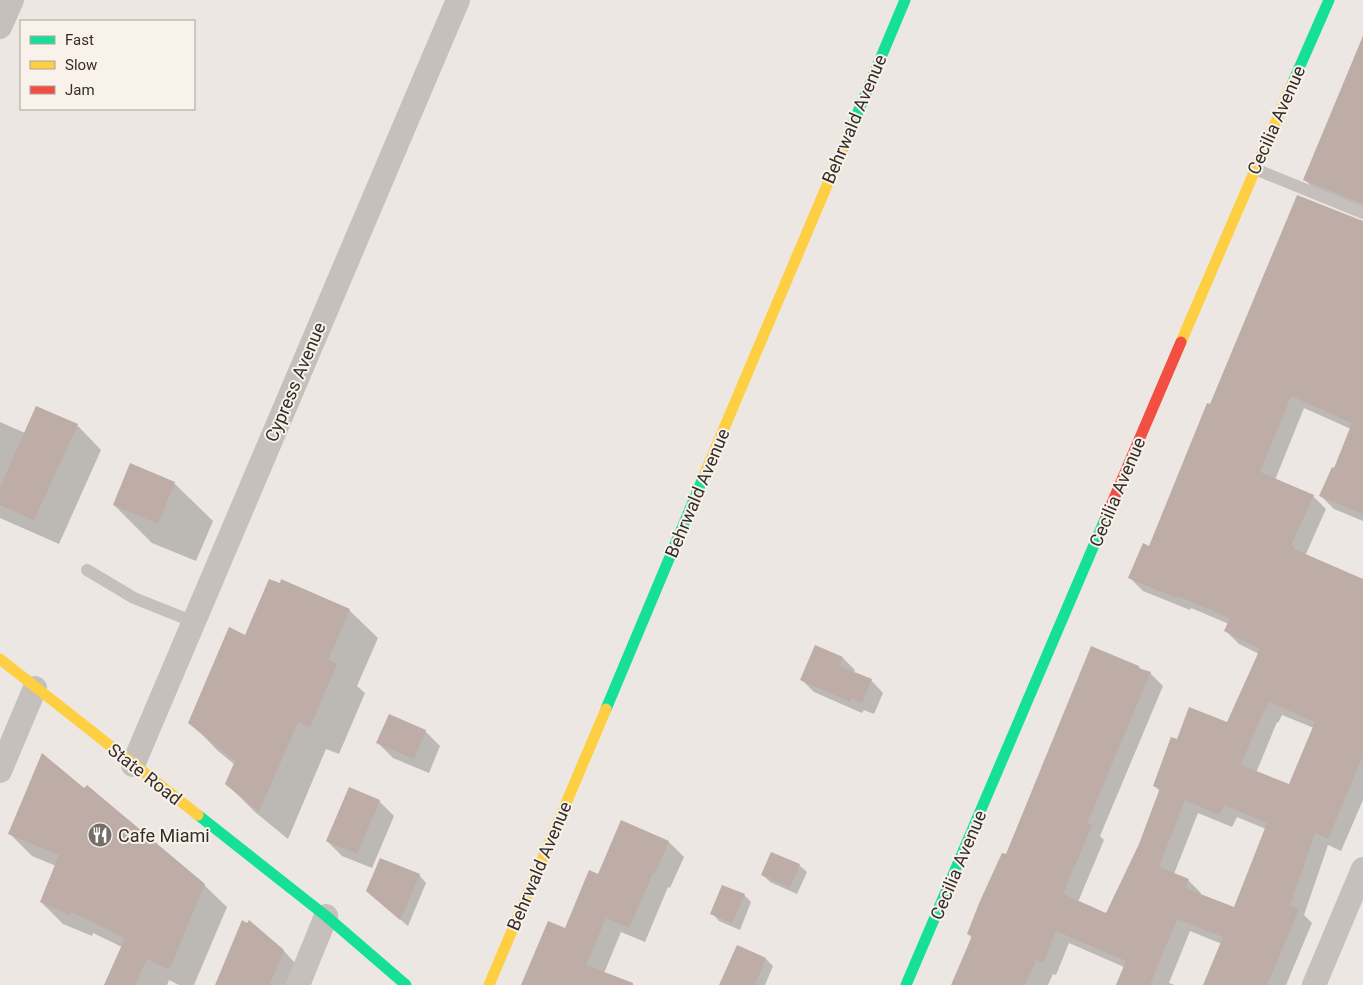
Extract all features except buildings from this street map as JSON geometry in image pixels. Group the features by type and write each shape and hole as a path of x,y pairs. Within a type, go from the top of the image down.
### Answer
{"street":[{"path":"0,27 12,0"},
{"name":"Cypress Avenue","path":"133,765 458,0"},
{"name":"Behrwald Avenue","path":"489,985 905,0"},
{"name":"Cecilia Avenue","path":"906,985 1329,0"},
{"name":"State Road","path":"2,666 35,688 326,916 406,985"},
{"path":"0,772 35,688"},
{"path":"1314,985 1363,870"},
{"path":"298,985 326,916"}],"lane":[{"path":"1255,169 1363,213"},
{"path":"87,570 134,598 194,622"}],"traffic: fast":[{"path":"850,131 905,0"},
{"path":"1293,82 1329,0"},
{"path":"606,709 703,478"},
{"path":"906,985 1106,517"},
{"path":"198,815 326,916 406,985"}],"traffic: slow":[{"path":"1181,342 1293,82"},
{"path":"703,478 850,131"},
{"path":"0,659 198,815"},
{"path":"489,985 606,709"}],"traffic: jam":[{"path":"1106,517 1181,342"}],"place":[{"name":"Cafe Miami","path":"100,835"}]}
